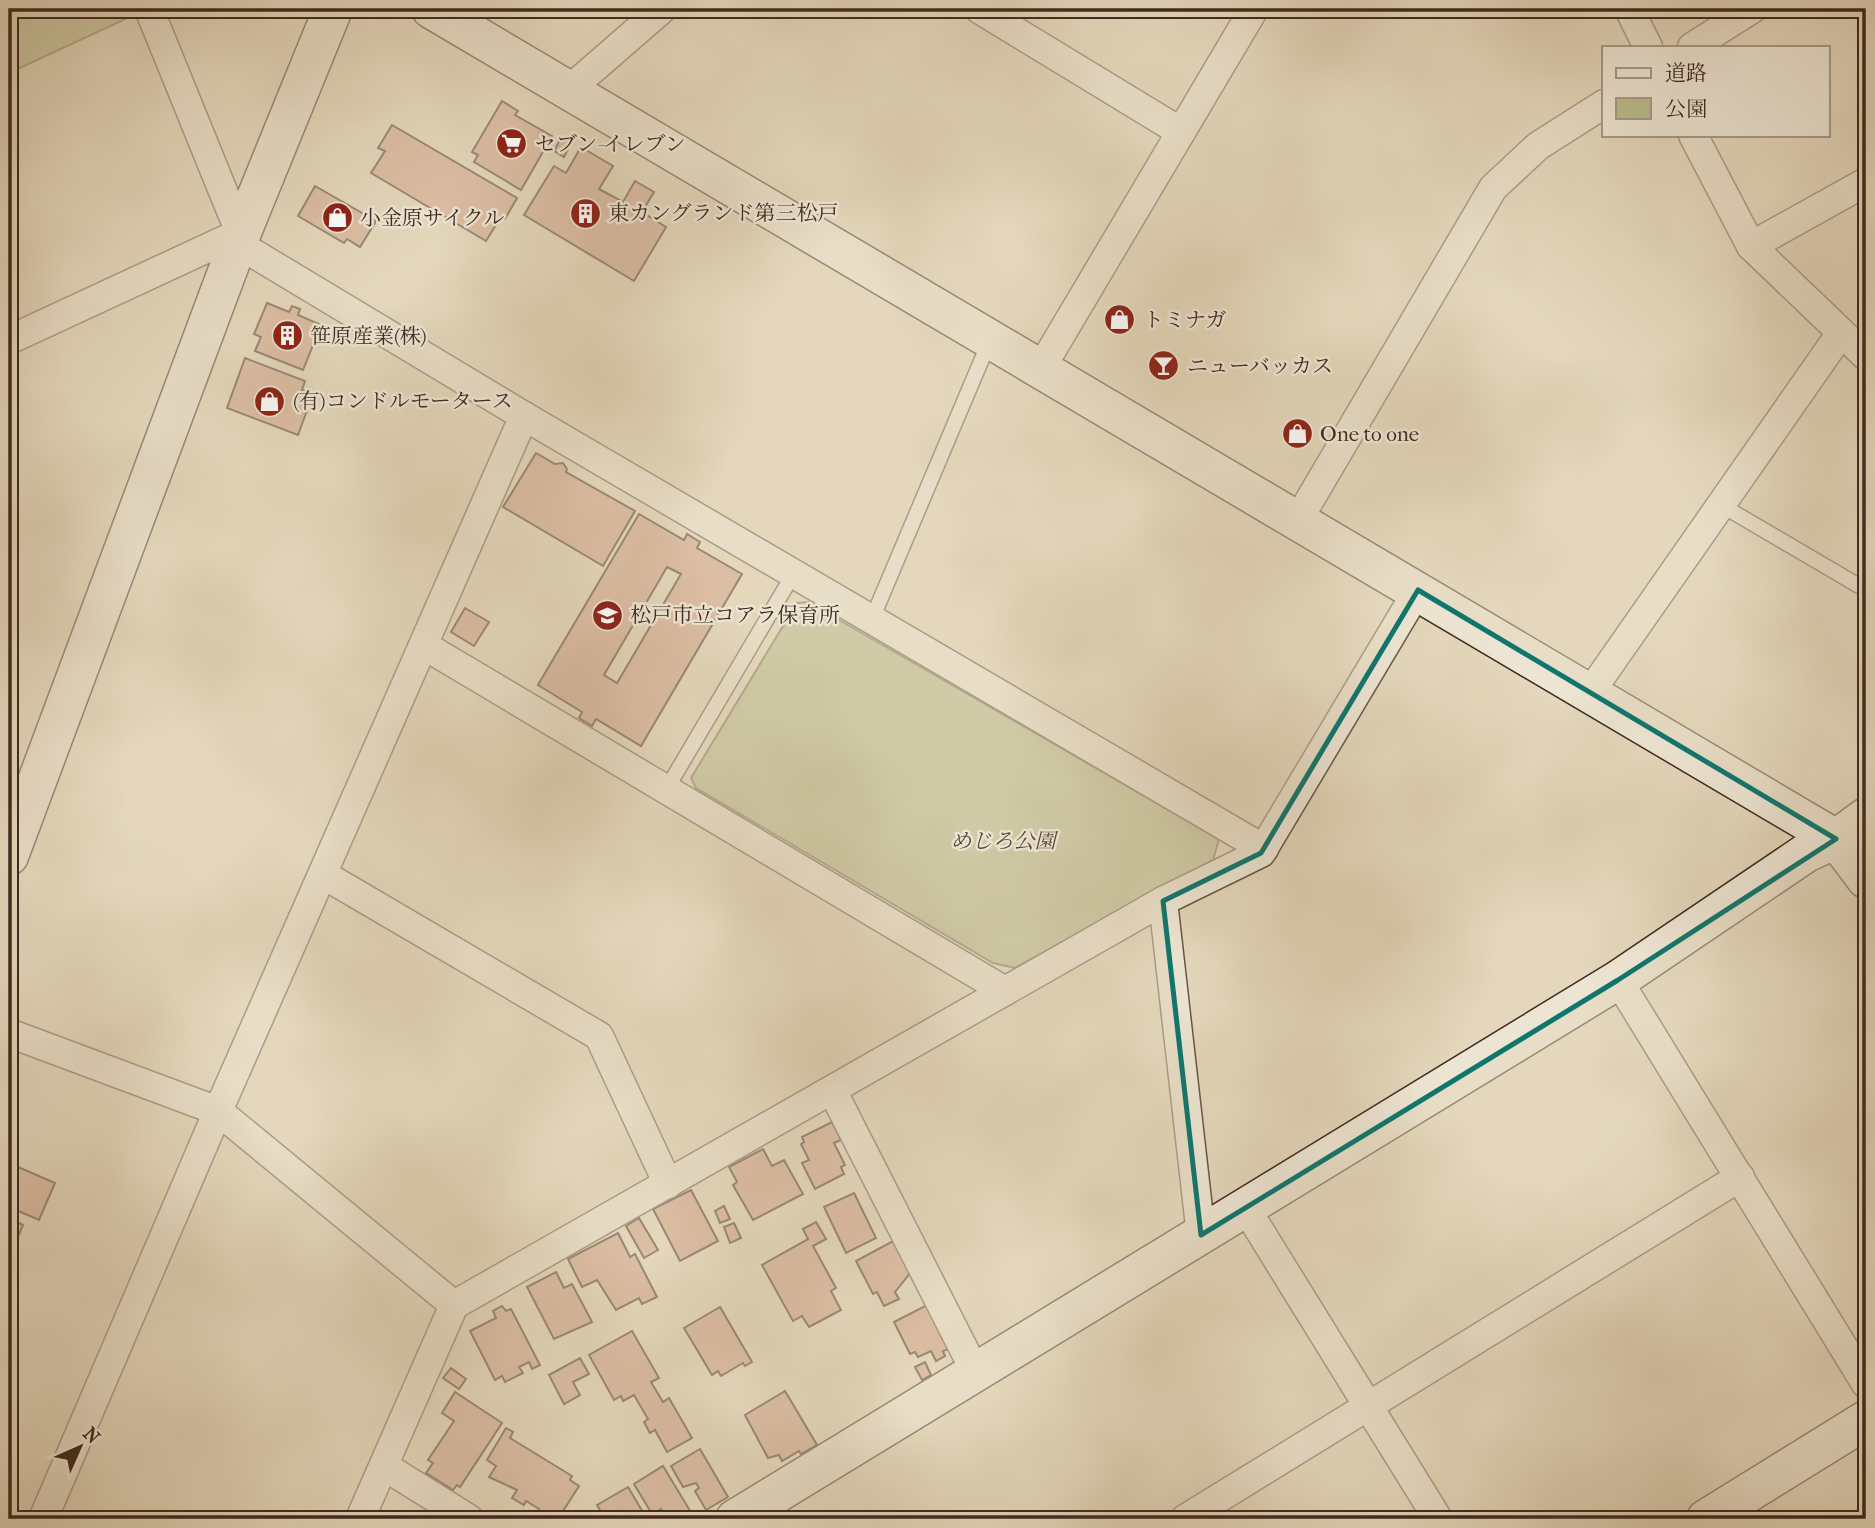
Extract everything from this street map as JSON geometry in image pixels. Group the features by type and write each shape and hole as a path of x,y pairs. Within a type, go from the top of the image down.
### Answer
{"street":[{"path":"149,9 240,237 524,416 1264,849"},
{"path":"9,856 240,237 333,9"},
{"path":"431,9 1591,691 1836,839 1866,879"},
{"path":"570,89 662,9"},
{"path":"979,9 1009,16 1181,132"},
{"path":"1041,368 1254,9"},
{"path":"1629,9 1648,46"},
{"path":"1694,46 1752,9"},
{"path":"1298,520 1493,188 1538,146 1602,105"},
{"path":"1693,136 1751,246 1866,356"},
{"path":"1751,246 1866,183"},
{"path":"9,340 240,237"},
{"path":"1591,691 1841,333"},
{"path":"43,1519 218,1111 524,416"},
{"path":"360,1519 454,1305 1163,901 1264,849 1418,590"},
{"path":"425,646 1004,991"},
{"path":"735,1519 1618,980 1806,853 1836,839 1866,817"},
{"path":"324,875 599,1036 668,1184"},
{"path":"1163,901 1201,1235"},
{"path":"1618,980 1866,1384"},
{"path":"9,1033 218,1111 454,1305"},
{"path":"832,1090 976,1373"},
{"path":"1185,1519 1740,1178"},
{"path":"1245,1207 1438,1519"},
{"path":"1706,1519 1866,1420"},
{"path":"384,1466 469,1519"}],"lane":[{"path":"872,619 990,338"},
{"path":"1721,505 1866,590"},
{"path":"666,790 794,573"}],"highlighted area":[{"path":"1418,590 1836,839 1618,980 1201,1235 1163,901 1261,853"}],"green space":[{"path":"9,9 130,9 132,16 9,73"},
{"name":"めじろ公園","path":"808,602 1219,839 1213,860 1015,968 993,963 696,788 691,778 797,603"}],"building":[{"name":"セブン-イレブン","path":"502,101 518,111 515,115 552,136 521,190 474,162 478,155 472,152"},
{"path":"392,125 517,198 505,219 501,217 486,241 371,173 385,151 378,148"},
{"path":"561,138 571,143 564,157 554,151"},
{"name":"東カングランド第三松戸","path":"581,147 613,166 599,189 623,202 635,181 654,192 642,212 666,227 634,281 524,215 554,166 566,173"},
{"name":"小金原サイクル","path":"315,186 376,221 360,247 347,239 344,243 298,216"},
{"name":"笹原産業(株)","path":"267,303 289,312 292,306 300,309 298,315 321,325 303,370 255,351 261,337 254,334"},
{"name":"(有)コンドルモータース","path":"245,358 305,381 302,390 313,394 298,435 227,408"},
{"path":"536,453 555,464 563,463 566,472 635,511 603,566 503,507"},
{"path":"639,514 684,540 687,534 700,542 697,548 742,574 641,746 596,719 592,726 579,718 582,712 538,685","holes":["667,567 681,574 617,683 604,675"]},
{"path":"465,608 489,622 474,646 451,632"},
{"path":"832,1122 841,1140 834,1143 845,1165 841,1167 844,1174 815,1189 802,1163 809,1160 801,1144 804,1142 802,1137"},
{"path":"763,1149 772,1166 784,1160 803,1194 753,1220 733,1185 737,1182 729,1167"},
{"path":"9,1163 55,1183 39,1220 9,1207"},
{"path":"691,1190 718,1241 680,1261 653,1209"},
{"path":"854,1193 876,1238 846,1253 824,1207"},
{"path":"724,1206 730,1219 720,1223 715,1211"},
{"path":"9,1218 23,1225 9,1258"},
{"path":"639,1218 658,1250 644,1258 626,1226"},
{"path":"816,1222 826,1239 813,1246 836,1288 831,1291 841,1310 809,1327 802,1316 793,1321 762,1265 808,1239 803,1229"},
{"path":"734,1223 741,1238 730,1243 724,1227"},
{"path":"618,1233 630,1257 635,1254 657,1297 642,1304 639,1298 616,1310 597,1280 582,1287 568,1259"},
{"path":"895,1240 911,1272 895,1292 899,1299 884,1306 877,1292 873,1294 856,1261"},
{"path":"556,1272 564,1288 572,1284 592,1322 554,1339 527,1287"},
{"path":"929,1304 951,1348 943,1351 945,1356 936,1361 931,1351 918,1357 915,1352 910,1354 894,1322"},
{"path":"502,1306 506,1311 511,1309 540,1365 532,1369 529,1362 519,1367 523,1373 505,1382 502,1376 495,1380 470,1331 496,1318 493,1311"},
{"path":"720,1307 752,1362 745,1366 743,1363 721,1376 718,1371 712,1375 684,1328"},
{"path":"632,1331 659,1378 651,1382 663,1402 669,1398 692,1438 667,1452 655,1430 650,1433 644,1422 648,1419 634,1395 623,1401 621,1396 614,1400 589,1355"},
{"path":"580,1358 589,1374 573,1382 580,1395 564,1404 549,1375"},
{"path":"925,1362 931,1375 922,1380 915,1367"},
{"path":"451,1368 466,1379 459,1389 443,1378"},
{"path":"785,1391 817,1445 782,1461 779,1455 768,1458 745,1415"},
{"path":"455,1392 502,1423 460,1487 457,1485 453,1490 426,1473 433,1463 428,1460 454,1421 442,1413"},
{"path":"506,1428 513,1432 510,1438 572,1476 570,1480 579,1486 558,1519 534,1519 539,1509 526,1501 524,1505 512,1498 517,1490 489,1477 496,1466 487,1460"},
{"path":"700,1449 728,1497 706,1510 695,1491 699,1488 696,1483 683,1487 671,1466"},
{"path":"663,1466 695,1519 667,1519 661,1509 652,1514 634,1484"},
{"path":"628,1487 647,1519 605,1519 597,1505"}],"place":[{"name":"セブン-イレブン","path":"512,144"},
{"name":"東カングランド第三松戸","path":"585,213"},
{"name":"小金原サイクル","path":"337,218"},
{"name":"トミナガ","path":"1120,320"},
{"name":"笹原産業(株)","path":"287,336"},
{"name":"ニューバッカス","path":"1164,366"},
{"name":"(有)コンドルモータース","path":"270,401"},
{"name":"One to one","path":"1297,434"},
{"name":"松戸市立コアラ保育所","path":"607,615"}]}
